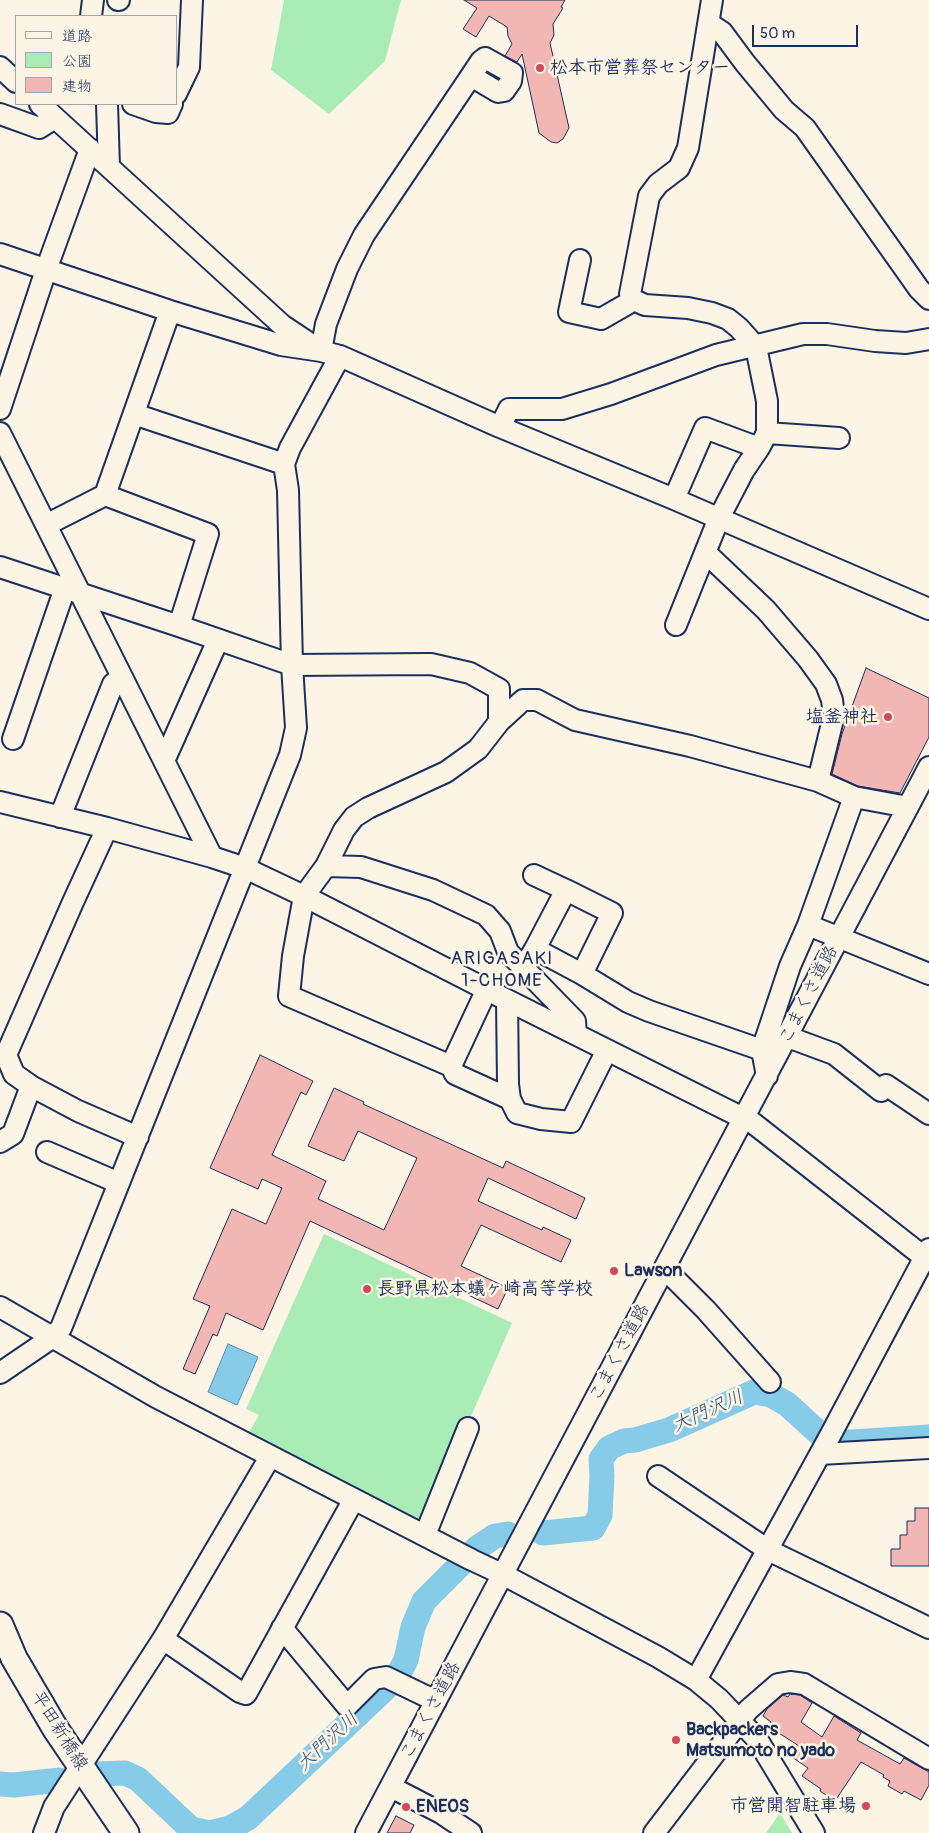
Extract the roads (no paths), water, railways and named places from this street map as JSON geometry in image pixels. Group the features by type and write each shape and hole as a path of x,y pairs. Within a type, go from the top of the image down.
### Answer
{"main road":[{"name":"平田新橋線","path":"0,1625 14,1658 55,1728 126,1833"}],"street":[{"path":"91,15 93,0"},
{"path":"178,90 188,67 192,0"},
{"path":"676,625 719,518 744,470 763,441 768,401 756,347 740,328 712,312 688,308 645,306 634,300 630,294 649,196 658,184 679,168 688,148 710,24 712,0"},
{"path":"710,24 722,32 745,64 784,110 805,128 919,289 929,299"},
{"path":"0,67 15,81"},
{"path":"0,1373 53,1337 61,1328 290,756 296,728 292,665 288,490 284,464 330,354 330,315 347,269 364,234 470,76"},
{"path":"41,105 282,324 330,354 500,427 674,498 929,609"},
{"path":"109,167 110,105"},
{"path":"136,105 156,112 168,113 172,105"},
{"path":"0,114 39,128 55,118"},
{"path":"0,409 46,270 90,149"},
{"path":"0,254 281,346 330,354"},
{"path":"580,260 569,312 601,319 634,300"},
{"path":"46,525 105,495 170,311"},
{"path":"500,427 509,409 562,410 716,355 756,347 803,334 827,334 875,341 906,343 929,339"},
{"path":"134,414 284,464"},
{"path":"674,498 705,428 763,441 839,438"},
{"path":"0,433 46,525 72,590 121,676 212,857"},
{"path":"105,495 208,534 179,626"},
{"path":"706,553 766,610 808,659 826,684 832,700 834,715 818,782"},
{"path":"0,567 292,665 431,664 470,673 499,689 498,722"},
{"path":"13,739 72,590"},
{"path":"164,761 218,640"},
{"path":"60,817 113,684 121,676"},
{"path":"510,1099 455,1074 451,1066 289,996 293,956 304,896 326,866 344,830 354,817 368,808 446,772 478,749 498,722 523,700 537,700 576,720 690,746 818,782 854,797 917,800"},
{"name":"こまくさ道路","path":"366,1833 788,1037 839,936 917,800 929,767"},
{"path":"767,1076 762,1050 790,966 808,924 854,797"},
{"path":"0,802 108,828 212,857 245,868 304,896 753,1123 928,1256 696,1680"},
{"path":"108,828 73,902 6,1055 14,1074 31,1086 78,1111 138,1137"},
{"path":"326,866 361,867 433,890 486,915 500,931 508,952 576,1021 576,1034"},
{"path":"534,876 612,913 582,974"},
{"path":"524,967 536,949 566,890"},
{"path":"808,924 929,974"},
{"path":"536,949 649,1012 762,1050"},
{"path":"451,1066 487,989"},
{"path":"507,1000 508,1084 510,1099 517,1113 542,1119 570,1122 607,1050"},
{"path":"788,1037 834,1054 881,1092 886,1085 929,1114"},
{"path":"0,1142 13,1134 31,1086"},
{"path":"47,1152 119,1183"},
{"path":"663,1271 672,1276 706,1310 770,1382"},
{"path":"0,1307 156,1397 466,1557 504,1574 658,1657 696,1680 719,1699 757,1739 814,1833"},
{"path":"424,1535 468,1428"},
{"path":"826,1444 929,1448"},
{"path":"44,1833 54,1807 163,1639 270,1457"},
{"path":"658,1476 768,1550 929,1628"},
{"path":"163,1639 240,1692 246,1694 354,1499"},
{"path":"282,1628 347,1706 374,1679 394,1680 436,1701"},
{"path":"654,1833 739,1720 778,1684 790,1682 804,1684 929,1759"},
{"path":"390,1787 441,1813 471,1833"}],"water":[{"path":"228,1344 258,1357 237,1405 208,1392"}],"waterway":[{"name":"大門沢川","path":"543,1533 593,1528 600,1515 601,1459 609,1448 624,1441 635,1440 669,1430 754,1392 771,1395 787,1404 821,1435 837,1443 929,1437"},
{"name":"大門沢川","path":"97,1774 125,1773 138,1779 191,1829 210,1833 230,1828 248,1818 388,1686 399,1673 406,1660 413,1627 424,1601 477,1548 495,1536 508,1534"},
{"name":"大門沢川","path":"0,1784 14,1785 60,1780"}],"place":[{"name":"松本市営葬祭センター","path":"540,68"},
{"name":"塩釜神社","path":"888,717"},
{"name":"Lawson","path":"614,1271"},
{"name":"長野県松本蟻ヶ崎高等学校","path":"367,1289"},
{"name":"Backpackers Matsumoto no yado","path":"676,1740"},
{"name":"市営開智駐車場","path":"866,1806"},
{"name":"ENEOS","path":"406,1807"}],"district":[{"name":"ARIGASAKI 1-CHOME","path":"502,970"}]}
